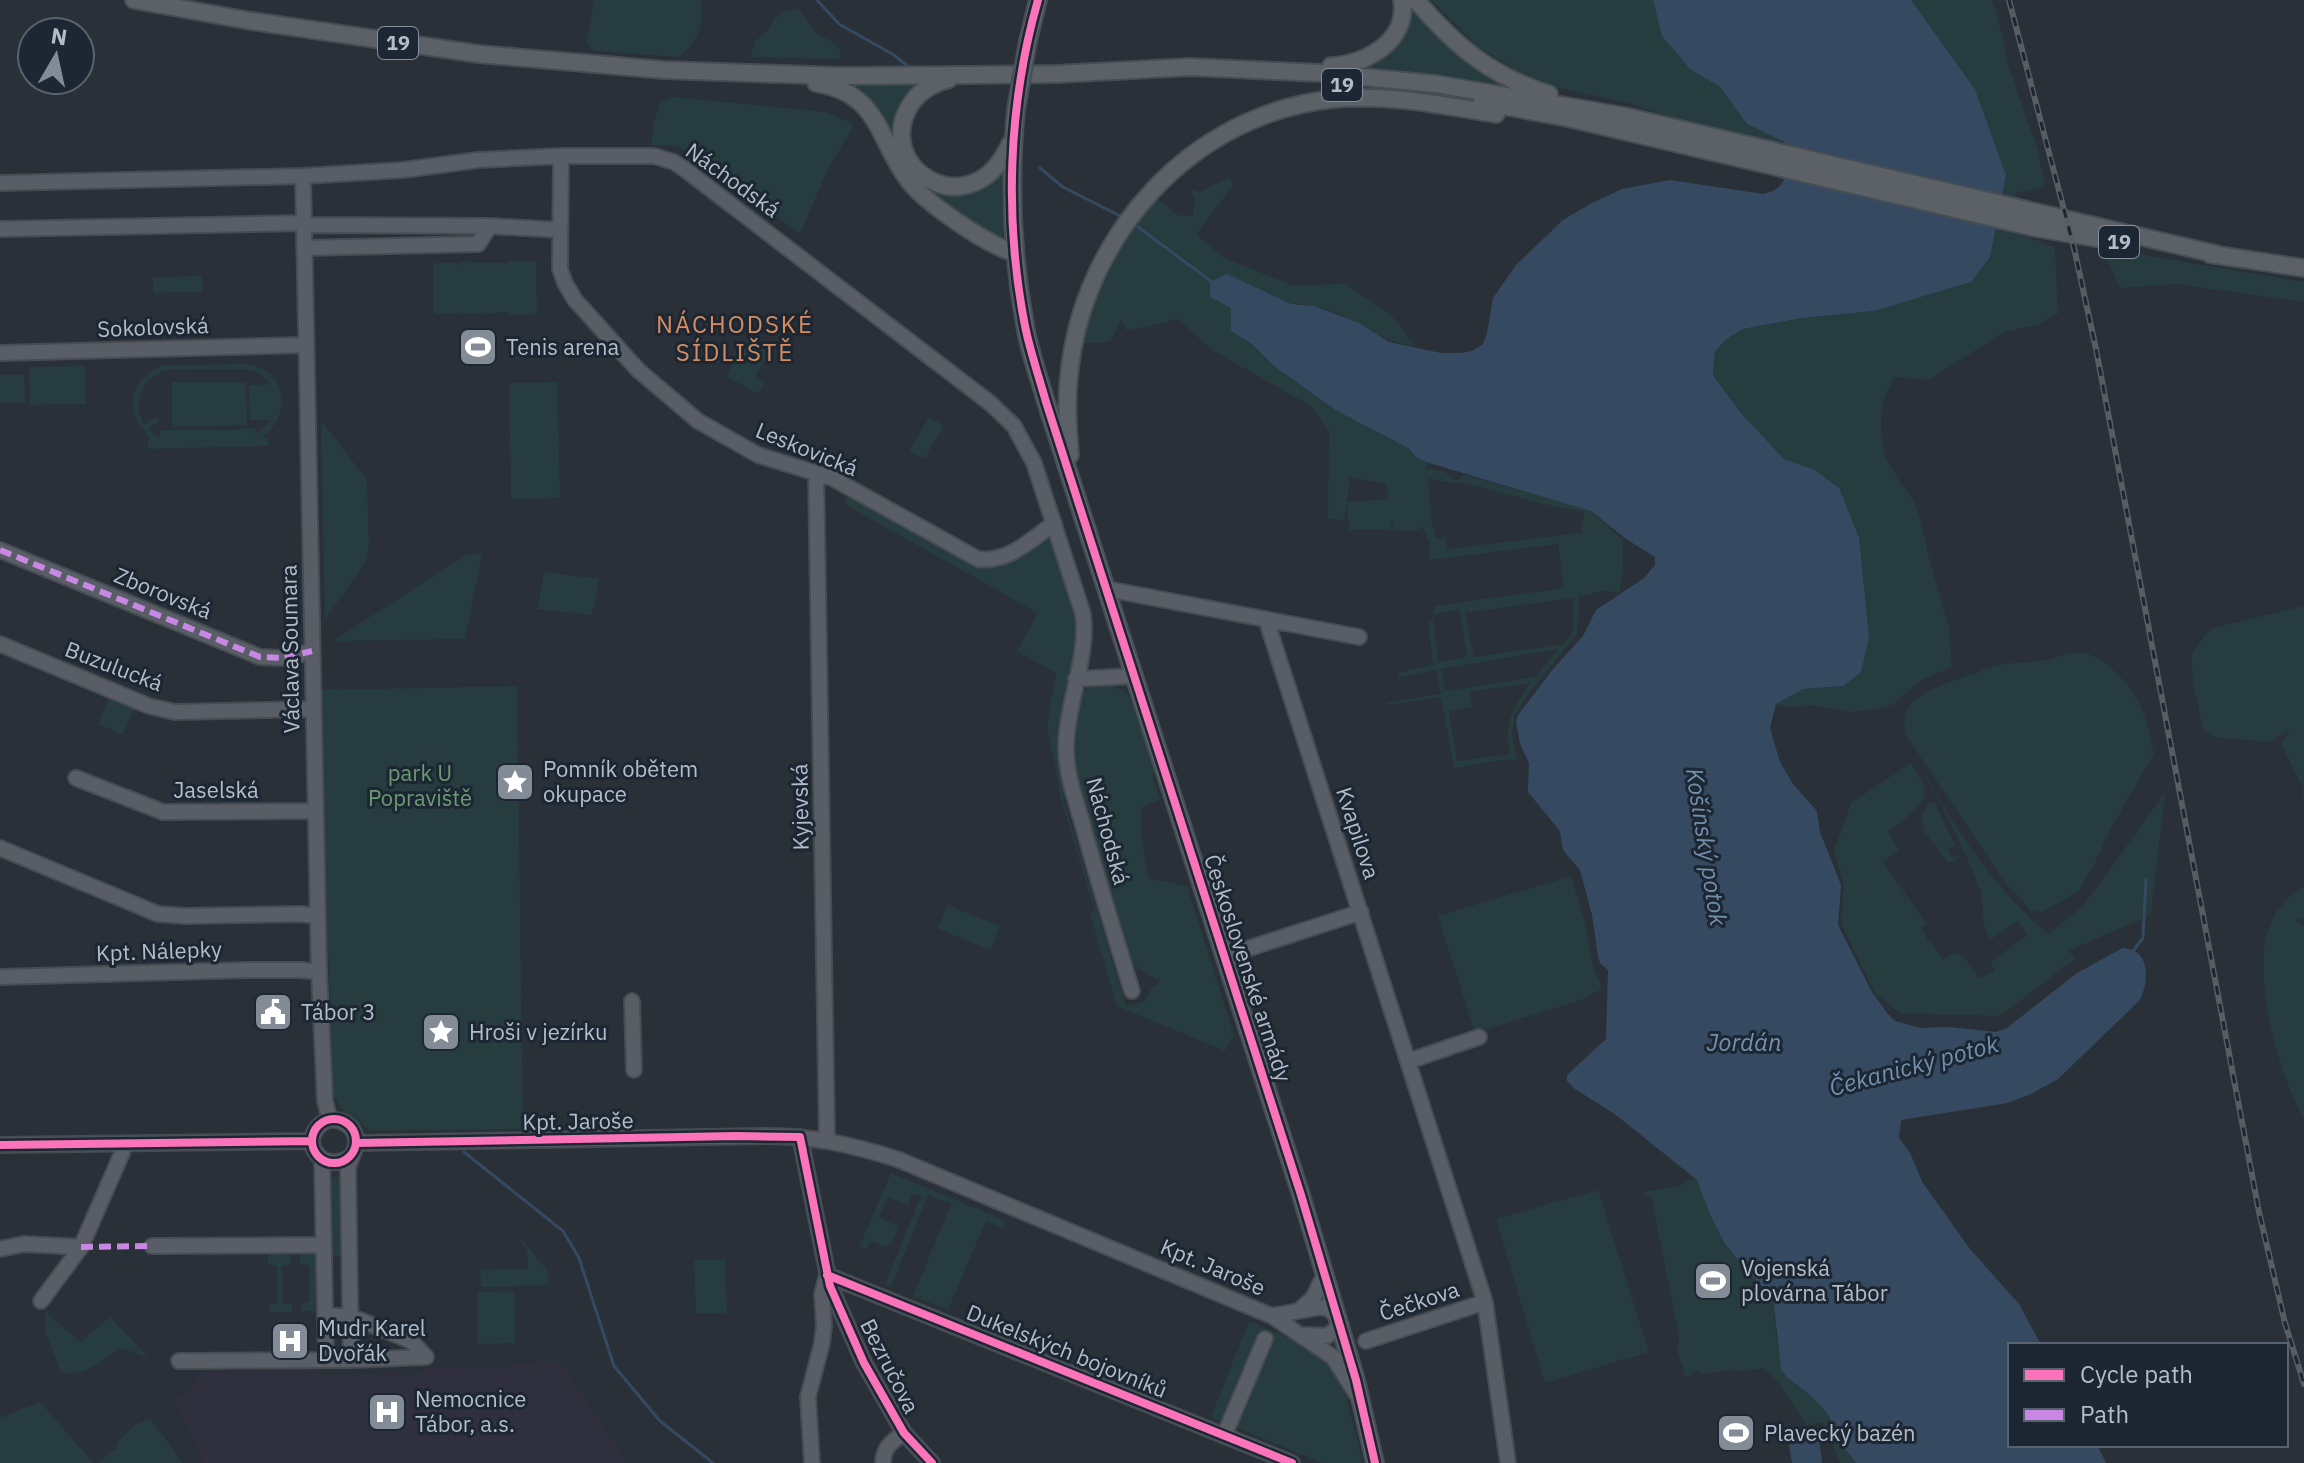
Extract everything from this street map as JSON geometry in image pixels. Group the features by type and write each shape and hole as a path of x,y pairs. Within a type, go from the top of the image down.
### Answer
{"main road":[{"name":"19","path":"134,0 251,21 479,54 664,70 838,76 1057,74 1190,67 1352,75 1436,84 1690,139 2140,245 2304,268"},
{"path":"1038,0 1016,110 1012,170 1015,253 1025,327 1074,488"},
{"path":"1245,69 1291,65 1343,66 1365,59 1395,35 1403,18 1402,0"},
{"path":"1416,0 1465,51 1507,78 1624,124"},
{"path":"727,73 769,82 812,83 845,90 864,106 882,129 911,184 947,214 995,246 1015,253"},
{"name":"19","path":"1057,74 1290,81 1383,88 1624,124"},
{"path":"965,75 935,82 919,93 906,111 901,130 902,143 910,163 936,184 947,187 969,185 997,167 1014,136"},
{"path":"1074,488 1067,420 1069,375 1094,280 1120,232 1151,190 1217,137 1275,111 1354,98 1624,124"},
{"name":"Československé armády","path":"1074,488 1340,1322 1375,1463"}],"street":[{"name":"Náchodská","path":"0,183 303,176 403,170 478,160 561,156 654,156 683,168 990,403 1014,426 1025,444 1040,479 1083,614 1083,636 1068,724 1067,759 1098,879 1132,991"},
{"name":"Leskovická","path":"561,156 560,269 565,283 575,300 638,370 675,403 724,437 758,455 832,478 978,559 1004,557 1054,523"},
{"name":"Václava Soumara","path":"303,176 319,972 325,1101 330,1120"},
{"path":"0,229 304,224 560,230"},
{"path":"304,248 478,244 490,226"},
{"name":"Sokolovská","path":"0,353 306,345"},
{"name":"Kyjevská","path":"816,473 827,1140"},
{"name":"Zborovská","path":"0,550 260,657 284,658 312,651"},
{"path":"1107,589 1359,637"},
{"name":"Kvapilova","path":"1266,619 1485,1302 1508,1463"},
{"name":"Buzulucká","path":"0,644 149,706 175,712 313,709"},
{"path":"1076,679 1135,676"},
{"name":"Jaselská","path":"76,778 163,812 315,811"},
{"path":"0,848 158,914 318,916"},
{"path":"1225,956 1361,912"},
{"name":"Kpt. Nálepky","path":"0,977 289,969 319,972"},
{"path":"632,1001 634,1070"},
{"path":"1409,1061 1479,1037"},
{"path":"326,1360 322,1159 313,1148 312,1141 317,1128 336,1119 349,1125 356,1136 348,1168 351,1360"},
{"name":"Kpt. Jaroše","path":"322,1159 340,1163 353,1150 614,1137 800,1137 827,1140 897,1159 1272,1316 1333,1357 1362,1402"},
{"name":"Bezručova","path":"800,1137 827,1275 864,1363 904,1433 932,1463"},
{"path":"0,1145 312,1141"},
{"path":"41,1301 81,1247 126,1144"},
{"path":"0,1249 24,1244 81,1247"},
{"path":"152,1246 324,1245"},
{"path":"324,1261 350,1262"},
{"path":"1294,1314 1313,1298 1325,1274"},
{"path":"812,1463 808,1397 822,1343 822,1294 827,1275"},
{"name":"Dukelských bojovníků","path":"827,1275 1292,1463"},
{"name":"Čečkova","path":"1366,1341 1485,1302"},
{"path":"1272,1316 1323,1307 1340,1322 1324,1337 1302,1335"},
{"path":"179,1361 426,1357 411,1341 350,1316 325,1316"},
{"path":"1224,1436 1265,1339"},
{"path":"883,1463 886,1448 904,1433"}],"shaded area":[{"name":"Nemocnice Tábor, a.s.","path":"560,1360 629,1463 203,1463 173,1395 186,1394 199,1372 318,1368 319,1375 423,1373 424,1367 511,1365"}],"green space":[{"path":"594,0 700,0 701,25 691,45 679,57 596,51 587,41"},
{"path":"1431,0 1653,0 1662,36 1690,69 1720,87 1747,124 1786,145 1555,87 1516,71 1476,45"},
{"path":"1911,0 1992,0 2006,59 2038,151 2045,186 2016,193 2013,232 2055,247 2058,314 2037,325 2004,332 1929,380 1894,377 1882,405 1884,454 1914,501 1922,525 1949,627 1952,667 1920,681 1894,704 1883,708 1853,712 1809,705 1792,708 1776,704 1803,689 1843,686 1815,470 1784,459 1740,412 1713,375 1715,351 1743,329 1802,318 1874,311 1971,282 1999,207 2006,175 1975,89"},
{"path":"1411,5 1503,82 1500,86 1362,69 1407,22"},
{"path":"797,9 814,30 838,48 842,58 751,57 755,41 770,28 774,18 784,11"},
{"path":"846,83 921,84 901,112 896,146"},
{"path":"673,97 826,112 852,123 854,126 829,167 800,234 676,145 651,145 660,102"},
{"path":"1004,169 1007,231 997,238 942,204 919,181 941,191 963,192 984,184"},
{"path":"1229,177 1233,185 1196,235 1226,259 1292,285 1346,284 1392,316 1415,346 1388,339 1326,309 1302,305 1231,308 1231,331 1337,411 1408,448 1426,462 1427,469 1444,471 1454,480 1459,480 1462,474 1581,507 1591,511 1623,540 1620,593 1604,591 1579,596 1577,634 1515,715 1512,733 1517,760 1454,768 1441,697 1387,703 1441,694 1436,670 1399,677 1397,673 1433,665 1428,622 1433,619 1438,662 1467,657 1460,611 1434,614 1434,606 1564,588 1558,544 1429,560 1430,544 1422,526 1418,530 1394,531 1392,522 1390,530 1349,530 1347,505 1343,521 1328,518 1329,432 1311,406 1212,350 1178,319 1127,331 1121,320 1110,342 1082,343 1096,296 1123,242 1157,198 1177,215 1193,216 1195,198 1189,189 1200,192","holes":["1350,477 1386,484 1389,499 1347,502","1428,478 1461,482 1584,512 1581,533 1447,549 1446,539 1436,538","1574,598 1572,634 1563,644 1474,657 1465,610 1470,612","1558,649 1535,677 1445,691 1441,669","1530,683 1510,716 1509,754 1457,761 1449,712 1472,707 1470,692"]},
{"path":"2102,248 2304,282 2304,302 2176,284 2120,288"},
{"path":"460,262 536,263 537,312 511,315 507,312 433,312 435,263 457,265"},
{"path":"202,276 202,292 153,293 153,277"},
{"path":"747,339 769,352 755,377 765,383 758,394 726,376"},
{"path":"247,364 270,374 277,383 282,405 273,427 263,436 268,437 269,446 148,449 148,439 151,438 136,418 134,396 144,377 166,365","holes":["246,369 259,373 271,384 249,385 250,420 272,420 256,434 255,428 160,430 159,437 148,429 159,422 156,417 144,424 140,416 142,391 146,383 160,373 169,370"]},
{"path":"85,366 86,404 30,405 29,367"},
{"path":"0,375 24,375 25,402 0,403"},
{"path":"172,382 246,382 247,425 172,427"},
{"path":"557,382 560,498 511,499 509,383"},
{"path":"929,417 944,426 924,459 909,451"},
{"path":"323,422 367,480 369,548 364,564 325,620 321,424"},
{"path":"848,496 978,564 1004,562 1045,538 1050,538 1054,543 1069,582 1079,631 1063,729 1062,759 1068,790 1063,797 1126,1006 1144,1001 1159,981 1131,964 1069,758 1074,707 1083,691 1106,683 1124,690 1130,698 1156,772 1152,774 1160,800 1142,809 1141,836 1148,878 1187,886 1234,1035 1225,1051 1117,1006 1090,914 1095,912 1061,799 1047,725 1056,673 1017,651 1038,613 844,504"},
{"path":"467,554 482,554 465,639 333,641"},
{"path":"544,572 599,579 592,615 537,609"},
{"path":"2304,606 2304,841 2303,788 2281,744 2290,730 2270,742 2213,737 2203,729 2193,683 2191,655 2213,628"},
{"path":"2082,652 2108,666 2136,697 2147,723 2154,754 2078,892 2042,912 2031,911 2006,884 1907,737 1904,724 1911,705 1919,697 1950,682 2001,665"},
{"name":"park U Popraviště","path":"517,686 523,1129 371,1131 347,1117 333,1095 319,690"},
{"path":"110,694 136,704 123,735 98,724"},
{"path":"1916,759 1974,853 2009,896 2048,934 2083,906 2165,793 2151,915 2068,951 2076,958 2003,1014 1900,1013 1874,992 1841,923 1844,885 1834,850 1851,803 1911,763 1922,781 1925,794 1918,807 1888,832 1899,850 1883,862 1927,924 1921,928 1926,941 1931,942 1943,960 1953,953 1963,956 1979,978 1995,971 1990,962 2028,935 2018,921 1990,940 1985,927 1981,894 1972,870 1949,819"},
{"path":"1931,802 1935,804 1955,845 1948,849 1952,857 1959,854 1954,862 1947,862 1925,832 1921,817"},
{"path":"1571,876 1602,989 1581,1000 1475,1033 1438,916"},
{"path":"2304,886 2304,919 2296,921 2304,925 2304,1119 2277,1053 2263,972 2264,948 2272,921 2283,904"},
{"path":"947,905 1000,926 991,950 938,929"},
{"path":"891,1173 1007,1221 1003,1228 986,1221 948,1310 913,1296 951,1204 928,1195 891,1287 885,1284 921,1196 913,1193 908,1205 888,1197 879,1218 899,1226 892,1244 886,1247 871,1241 866,1250 859,1247"},
{"path":"326,1177 343,1177 344,1251 338,1257 329,1254"},
{"name":"Vojenská plovárna Tábor","path":"1695,1178 1725,1244 1773,1297 1777,1342 1796,1385 1828,1414 1841,1443 1856,1463 1840,1463 1823,1423 1806,1425 1778,1382 1763,1368 1702,1374 1698,1370 1687,1377 1683,1373 1677,1352 1679,1337 1651,1196 1644,1197 1643,1192 1678,1186"},
{"path":"1598,1190 1649,1352 1545,1383 1496,1219"},
{"path":"520,1238 547,1269 549,1285 481,1287 480,1270 528,1269 527,1252"},
{"path":"290,1248 291,1265 282,1265 283,1303 292,1304 292,1312 269,1312 269,1304 278,1303 277,1266 268,1265 267,1249"},
{"path":"300,1248 318,1248 320,1311 301,1311 301,1303 309,1302 309,1265 300,1265"},
{"path":"694,1260 725,1260 727,1314 696,1313"},
{"path":"514,1291 515,1343 478,1344 478,1292"},
{"path":"45,1311 80,1342 110,1317 149,1358 122,1348 93,1367 78,1372 61,1372 45,1331"},
{"path":"1249,1321 1312,1351 1323,1359 1338,1381 1342,1381 1363,1463 1322,1463 1211,1417"},
{"path":"40,1402 93,1463 0,1463 0,1418"},
{"path":"151,1419 182,1463 98,1463 117,1449 116,1444 136,1424"}],"water":[{"name":"Jordán","path":"1653,0 1911,0 1975,89 2006,175 1990,257 1971,282 1874,311 1802,318 1743,329 1715,351 1713,375 1740,412 1784,459 1815,470 1839,488 1859,538 1869,637 1861,672 1843,686 1803,689 1776,704 1770,728 1780,762 1793,784 1817,811 1820,832 1841,885 1838,925 1872,992 1887,1013 1895,1021 1920,1028 1949,1027 1996,1032 2007,1028 2077,973 2123,948 2139,954 2143,960 2146,976 2140,1000 2058,1079 2008,1103 1901,1120 1899,1138 1910,1153 1923,1183 1970,1249 2019,1304 2040,1343 2008,1343 2008,1447 2098,1447 2106,1463 1856,1463 1841,1443 1828,1414 1786,1376 1781,1369 1773,1297 1725,1244 1697,1180 1616,1115 1567,1081 1567,1075 1606,1039 1608,970 1600,963 1598,956 1592,915 1580,870 1563,850 1560,831 1528,792 1529,763 1520,744 1516,722 1553,669 1583,636 1596,610 1644,578 1655,565 1655,557 1591,511 1417,458 1408,448 1337,411 1274,366 1252,344 1231,331 1231,308 1210,297 1210,282 1227,274 1291,304 1314,306 1359,323 1389,342 1441,353 1472,351 1483,344 1493,298 1516,265 1563,220 1590,204 1622,189 1670,180 1763,194 1775,190 1792,163 1785,142 1747,124 1720,87 1690,69 1662,36"},
{"path":"1819,1439 1822,1463 1792,1463 1789,1444"}],"waterway":[{"path":"817,0 839,24 894,55 910,68"},
{"path":"1040,168 1063,187 1122,217"},
{"path":"1138,227 1212,282"},
{"name":"Čekanický potok","path":"2133,951 2143,938 2146,879"},
{"path":"464,1152 563,1231 579,1258 614,1366 660,1421 713,1463"}],"railway":[{"path":"2009,0 2074,248 2096,349 2259,1212 2285,1323 2304,1384"}],"marked path":[{"path":"0,550 260,657 284,658 312,651"},
{"path":"81,1247 152,1246"}],"cycle path":[{"path":"1038,0 1020,80 1012,162 1014,245 1027,335 1301,1195 1356,1380 1375,1463"},
{"path":"334,1119 349,1126 356,1141 349,1156 334,1163 319,1156 312,1141 319,1126 334,1119"},
{"path":"356,1143 800,1137 830,1286 864,1363 904,1433 932,1463"},
{"path":"0,1145 312,1141"},
{"path":"827,1275 1292,1463"}],"place":[{"name":"Tenis arena","path":"478,347"},
{"name":"Pomník obětem okupace","path":"515,782"},
{"name":"Tábor 3","path":"273,1012"},
{"name":"Hroši v jezírku","path":"441,1032"},
{"name":"Vojenská plovárna Tábor","path":"1713,1281"},
{"name":"Mudr Karel Dvořák","path":"290,1341"},
{"name":"Nemocnice Tábor, a.s.","path":"387,1412"},
{"name":"Plavecký bazén","path":"1736,1433"}],"district":[{"name":"NÁCHODSKÉ SÍDLIŠTĚ","path":"735,339"}],"water label":[{"name":"Košínský potok","path":"1706,847"}]}
